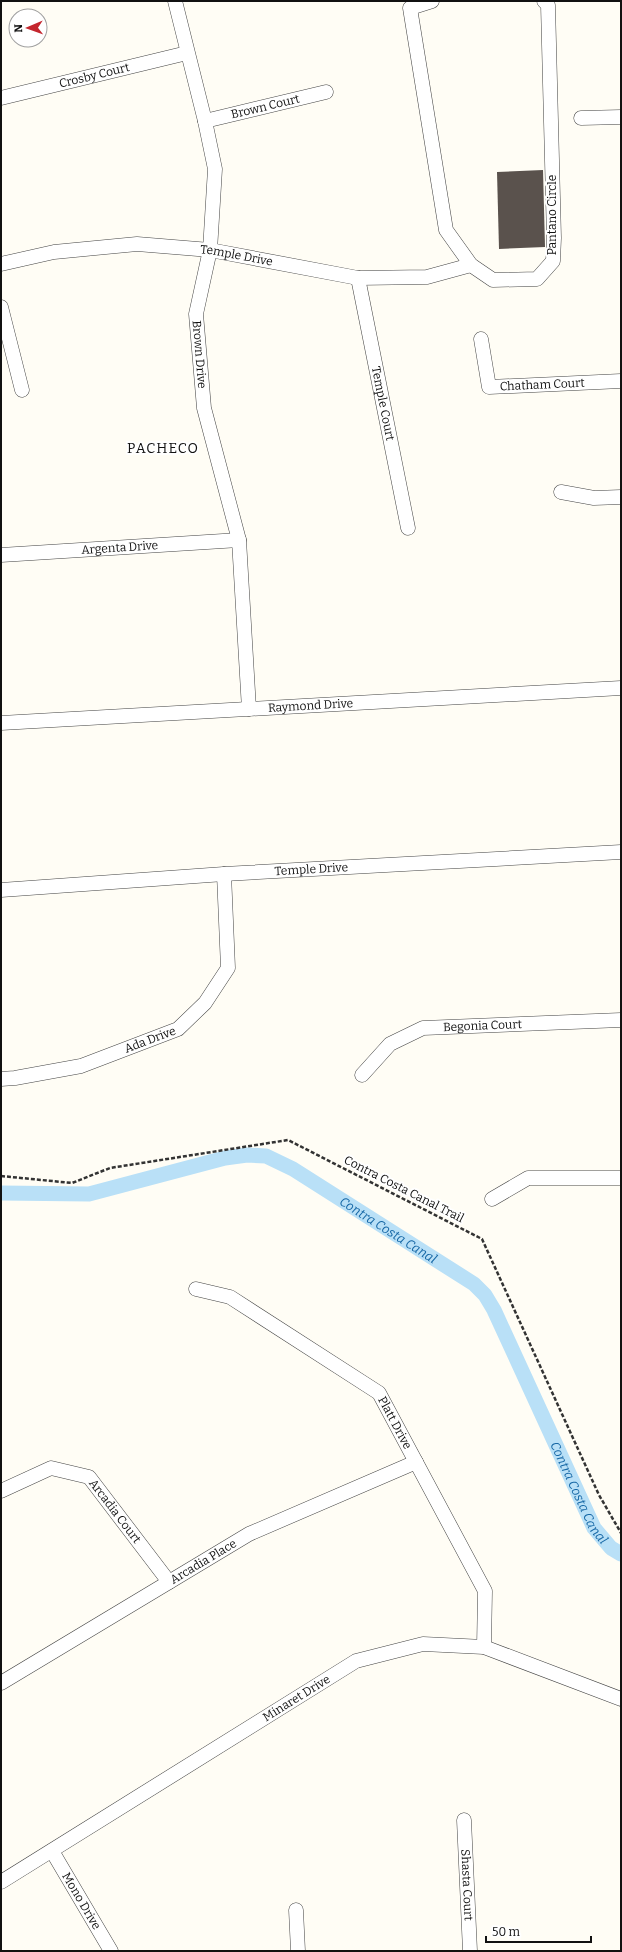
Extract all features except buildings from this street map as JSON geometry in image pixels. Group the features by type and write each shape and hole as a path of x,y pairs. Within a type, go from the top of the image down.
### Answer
{"street":[{"name":"Brown Drive","path":"175,1 187,53 206,121 215,169 210,250 196,314 204,408 239,540 248,709"},
{"name":"Pantano Circle","path":"432,1 410,8 422,90 446,230 471,265 493,280 537,279 553,261 554,238 548,5 544,1"},
{"name":"Crosby Court","path":"1,98 187,53"},
{"name":"Brown Court","path":"206,121 326,92"},
{"path":"581,118 621,116"},
{"name":"Temple Drive","path":"1,264 54,252 137,244 210,250 358,278 427,277 471,265"},
{"name":"Temple Court","path":"358,278 408,528"},
{"path":"1,307 22,390"},
{"name":"Chatham Court","path":"480,339 489,387 621,381"},
{"path":"561,492 594,498 621,497"},
{"name":"Argenta Drive","path":"1,556 239,540"},
{"name":"Raymond Drive","path":"1,723 621,688"},
{"name":"Temple Drive","path":"1,890 224,874 621,852"},
{"name":"Ada Drive","path":"1,1079 15,1078 81,1066 178,1028 205,1003 228,968 224,874"},
{"name":"Begonia Court","path":"362,1075 390,1044 423,1028 621,1020"},
{"path":"492,1199 528,1178 621,1178"},
{"name":"Platt Drive","path":"196,1289 230,1297 378,1393 485,1591 484,1646"},
{"name":"Arcadia Place","path":"1,1683 250,1534 416,1462"},
{"name":"Arcadia Court","path":"1,1491 51,1468 89,1477 169,1582"},
{"name":"Minaret Drive","path":"1,1882 356,1661 422,1644 484,1646 621,1699"},
{"name":"Shasta Court","path":"464,1820 470,1951"},
{"name":"Mono Drive","path":"52,1851 111,1951"},
{"path":"296,1910 298,1951"}],"path":[{"name":"Contra Costa Canal Trail","path":"1,1176 72,1183 110,1168 288,1140 482,1239 599,1496 621,1533"}],"waterway":[{"name":"Contra Costa Canal","path":"1,1193 89,1194 225,1158 247,1155 266,1156 293,1169 474,1284 485,1295 494,1310 594,1528 611,1548 621,1554"}],"district":[{"name":"PACHECO","path":"163,448"}]}
